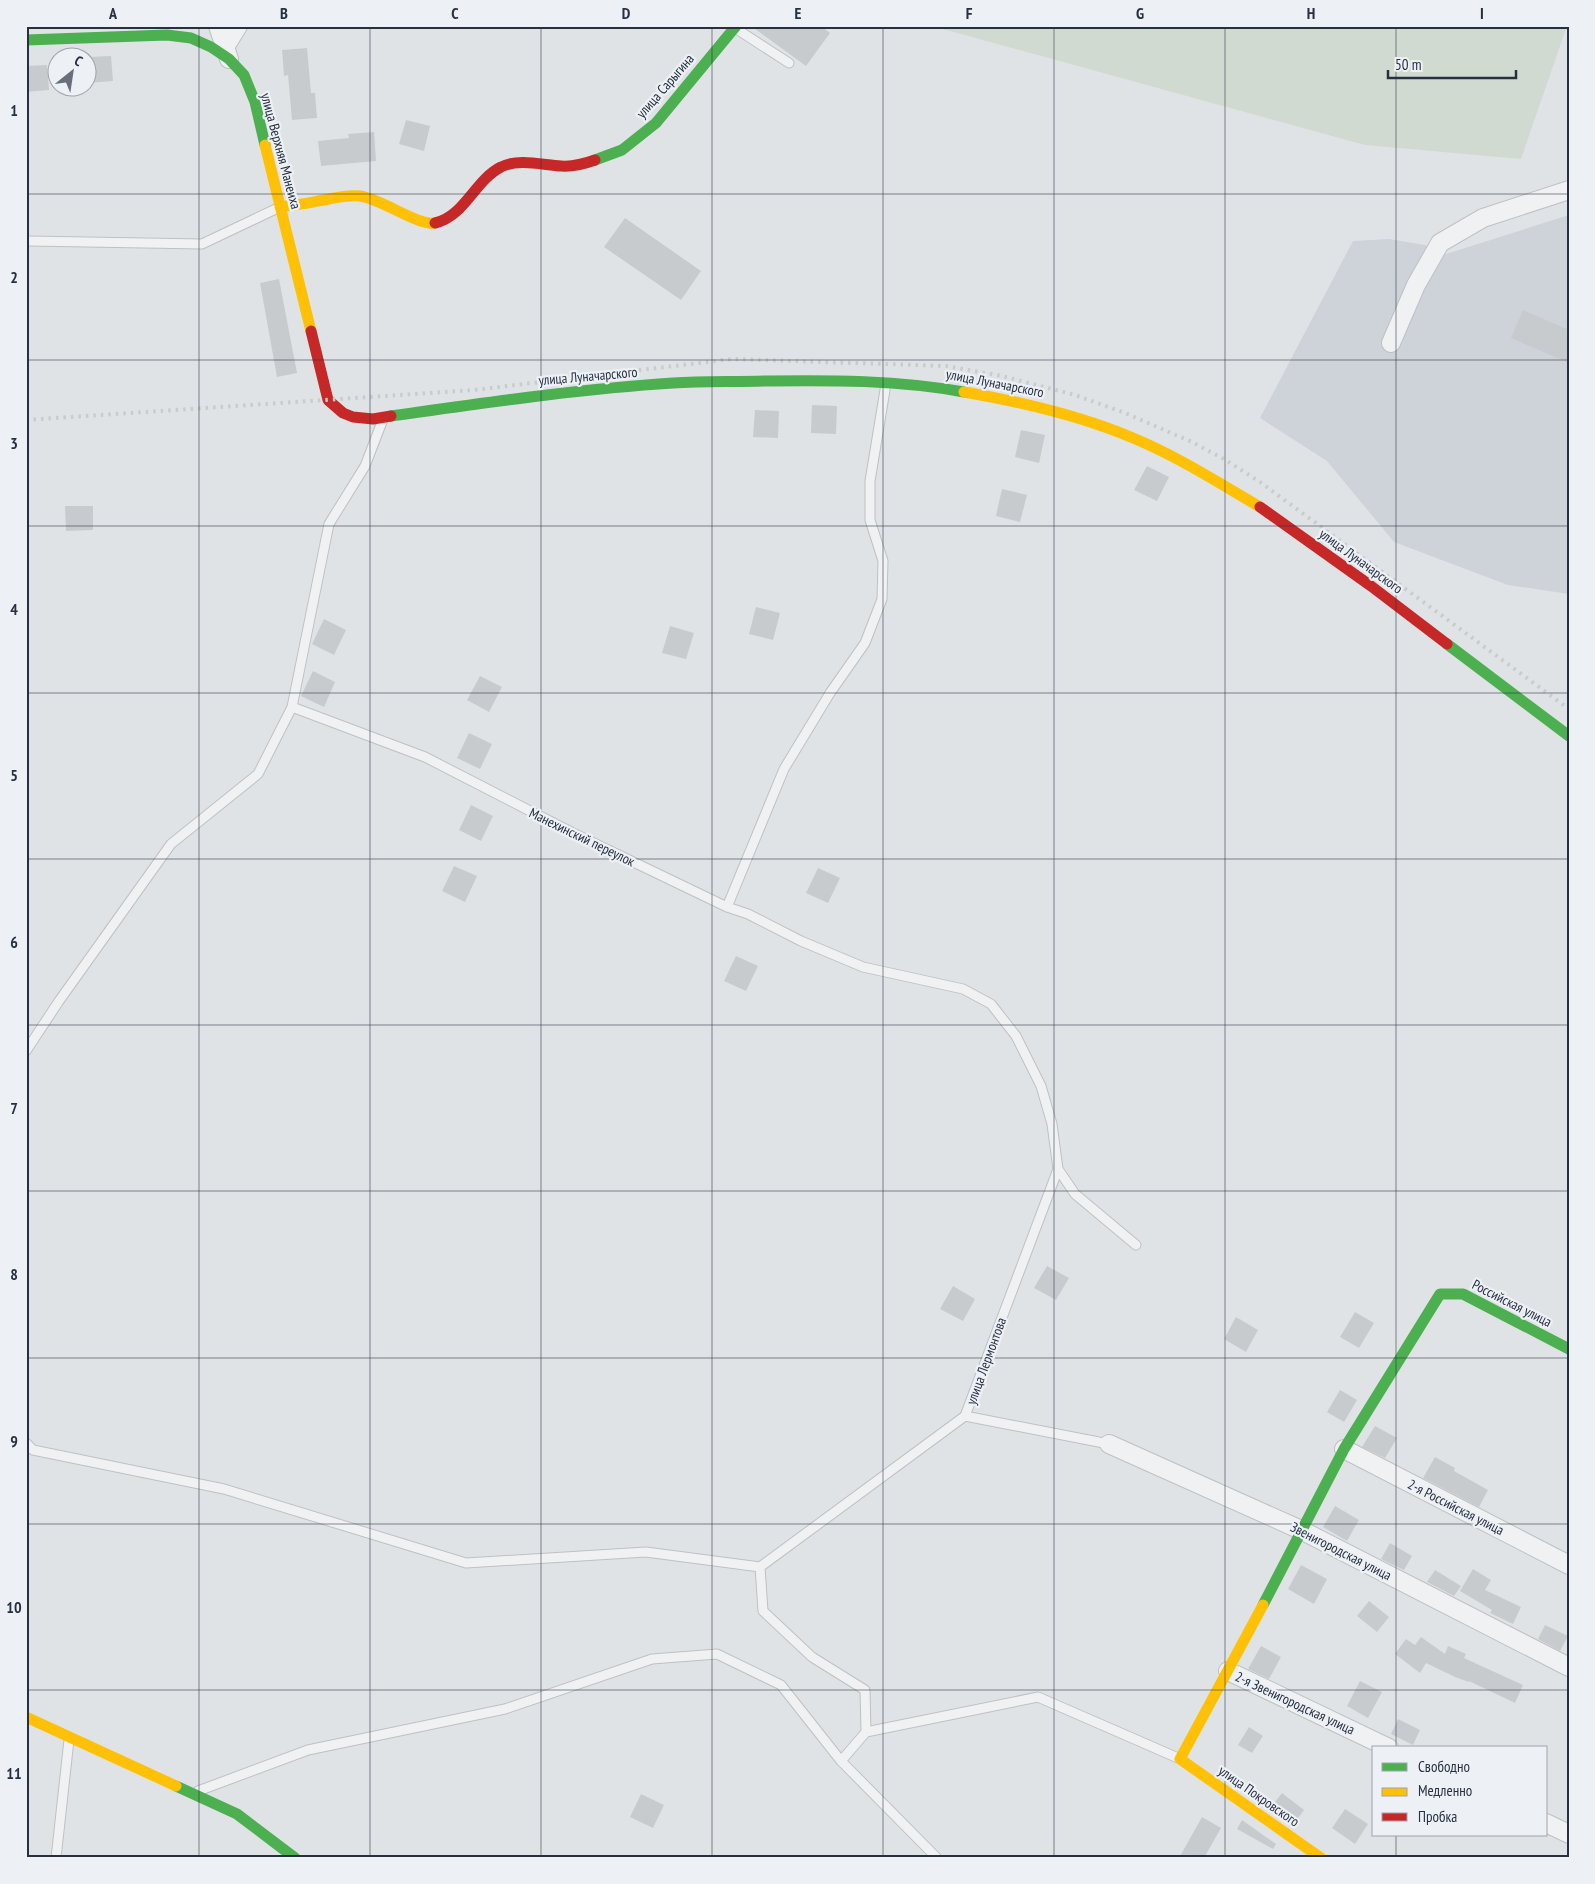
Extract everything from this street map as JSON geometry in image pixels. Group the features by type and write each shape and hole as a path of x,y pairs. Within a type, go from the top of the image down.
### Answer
{"main road":[{"name":"улица Сарыгина","path":"280,207 320,201 342,195 361,196 386,204 410,217 429,224 443,221 453,214 486,178 502,166 518,163 563,166 580,165 622,150 656,123 736,27"},
{"name":"улица Верхняя Манеиха","path":"26,40 167,35 191,38 226,53 244,75 255,102 328,400"},
{"name":"улица Луначарского","path":"328,400 339,413 355,419 384,417 528,397 673,383 809,380 926,385 1022,402 1080,418 1134,438 1202,472 1273,515 1371,586 1569,736"},
{"name":"Российская улица","path":"1344,1449 1440,1294 1463,1294 1569,1349"},
{"path":"1180,1759 1344,1449"},
{"path":"26,1717 237,1814 295,1858"},
{"name":"улица Покровского","path":"1180,1759 1320,1858"}],"street":[{"path":"218,26 226,53"},
{"path":"226,53 238,26"},
{"path":"1391,343 1416,285 1440,243 1483,218 1569,190"},
{"name":"Звенигородская улица","path":"1109,1444 1302,1530 1569,1667"},
{"name":"2-я Российская улица","path":"1344,1449 1569,1565"},
{"name":"2-я Звенигородская улица","path":"1228,1671 1385,1746"},
{"path":"1548,1824 1569,1834"}],"lane":[{"path":"736,27 789,63"},
{"path":"29,241 202,244 280,207"},
{"path":"727,907 784,768 830,693 865,643 882,599 883,561 870,520 870,481 886,382"},
{"path":"26,1051 59,1001 171,844 258,774 292,706 329,524 365,466 384,417"},
{"name":"Манехинский переулок","path":"292,706 425,758 572,833 727,907 748,914 801,941 863,967 963,989 990,1004 1016,1036 1041,1086 1052,1124 1058,1169"},
{"path":"1058,1169 1075,1194 1136,1245"},
{"name":"улица Лермонтова","path":"1058,1169 965,1416 1109,1444"},
{"path":"26,1443 33,1450 224,1489 466,1563 646,1552 760,1567 965,1416"},
{"path":"760,1567 763,1610 812,1657 865,1690 866,1732"},
{"path":"193,1793 308,1750 505,1709 652,1658 717,1654 781,1685 841,1761 937,1858"},
{"path":"841,1761 866,1732 1038,1697 1180,1759"},
{"path":"56,1858 70,1737"}],"shaded area":[{"path":"932,26 1567,26 1521,159 1365,145"},
{"path":"1569,215 1569,594 1508,585 1394,542 1327,461 1260,418 1353,241 1389,239 1425,245 1446,254"}],"building":[{"path":"751,26 821,26 830,33 806,66"},
{"path":"307,48 311,93 315,93 317,118 292,120 288,75 284,76 282,50"},
{"path":"111,56 113,81 98,82 98,57"},
{"path":"47,65 48,90 26,92 26,66"},
{"path":"406,120 430,126 424,151 399,144"},
{"path":"374,132 376,161 321,166 318,141 349,138 348,134"},
{"path":"625,218 701,271 681,300 604,247"},
{"path":"279,279 297,373 277,377 260,283"},
{"path":"1523,310 1569,330 1569,363 1511,338"},
{"path":"812,405 837,406 836,434 811,433"},
{"path":"755,410 779,411 778,438 753,437"},
{"path":"1021,430 1045,435 1039,463 1015,457"},
{"path":"1147,466 1169,477 1157,501 1134,490"},
{"path":"1002,489 1027,495 1020,522 996,516"},
{"path":"65,506 93,506 93,530 66,531"},
{"path":"756,607 780,613 773,640 749,634"},
{"path":"324,619 346,630 334,655 312,644"},
{"path":"670,626 694,633 686,659 662,653"},
{"path":"313,671 335,682 324,707 301,696"},
{"path":"480,676 502,687 489,712 467,700"},
{"path":"469,733 492,744 480,769 457,758"},
{"path":"471,805 493,816 481,841 459,830"},
{"path":"454,866 477,876 465,902 442,891"},
{"path":"818,868 840,878 828,903 806,893"},
{"path":"736,956 758,966 746,991 724,981"},
{"path":"1047,1266 1069,1278 1056,1300 1034,1288"},
{"path":"953,1286 975,1299 963,1321 940,1309"},
{"path":"1355,1312 1374,1323 1359,1348 1340,1337"},
{"path":"1236,1317 1258,1330 1246,1352 1224,1339"},
{"path":"1340,1390 1357,1400 1344,1422 1327,1412"},
{"path":"1375,1426 1397,1438 1385,1458 1362,1447"},
{"path":"1435,1457 1455,1468 1454,1471 1488,1490 1479,1507 1423,1478"},
{"path":"1335,1506 1359,1520 1347,1541 1323,1527"},
{"path":"1390,1543 1412,1556 1404,1570 1381,1559"},
{"path":"1301,1565 1327,1579 1314,1604 1288,1589"},
{"path":"1473,1569 1491,1580 1485,1590 1521,1607 1513,1624 1490,1613 1492,1610 1460,1591"},
{"path":"1435,1570 1461,1586 1454,1596 1427,1582"},
{"path":"1369,1601 1389,1617 1377,1632 1357,1616"},
{"path":"1545,1625 1568,1636 1560,1651 1538,1639"},
{"path":"1421,1637 1445,1654 1448,1646 1466,1654 1464,1658 1523,1685 1515,1703 1426,1663 1420,1673 1395,1654 1406,1639 1415,1645"},
{"path":"1261,1646 1281,1657 1269,1679 1248,1669"},
{"path":"1360,1681 1382,1692 1368,1718 1347,1706"},
{"path":"1398,1719 1420,1730 1413,1745 1391,1734"},
{"path":"1249,1727 1263,1736 1252,1753 1238,1745"},
{"path":"1282,1793 1304,1810 1295,1822 1272,1806"},
{"path":"641,1794 664,1805 653,1828 630,1817"},
{"path":"1345,1809 1368,1824 1355,1844 1332,1828"},
{"path":"1202,1817 1221,1828 1204,1858 1179,1858"},
{"path":"1242,1820 1276,1844 1273,1849 1237,1829"}],"railway":[{"path":"26,420 474,390 732,359 946,366 1002,376 1075,395 1125,413 1192,442 1224,459 1260,482 1569,709"}],"traffic: fast":[{"path":"595,160 622,150 656,123 736,26"},
{"path":"26,40 167,35 191,38 211,47 229,59 244,75 255,102 265,145"},
{"path":"391,416 496,401 684,382 839,381 914,385 964,392"},
{"path":"1447,644 1569,736"},
{"path":"1263,1605 1344,1449 1440,1294 1463,1294 1569,1349"},
{"path":"176,1786 237,1814 295,1858"}],"traffic: slow":[{"path":"265,145 311,331"},
{"path":"280,207 344,196 360,196 379,202 410,217 428,223 435,223"},
{"path":"964,392 1050,410 1113,430 1166,453 1260,507"},
{"path":"1263,1605 1180,1759 1321,1858"},
{"path":"26,1717 176,1786"}],"traffic: jam":[{"path":"435,223 454,214 484,180 508,164 523,162 570,166 595,160"},
{"path":"311,331 328,400 343,413 353,417 373,419 391,416"},
{"path":"1260,507 1371,586 1447,644"}]}
